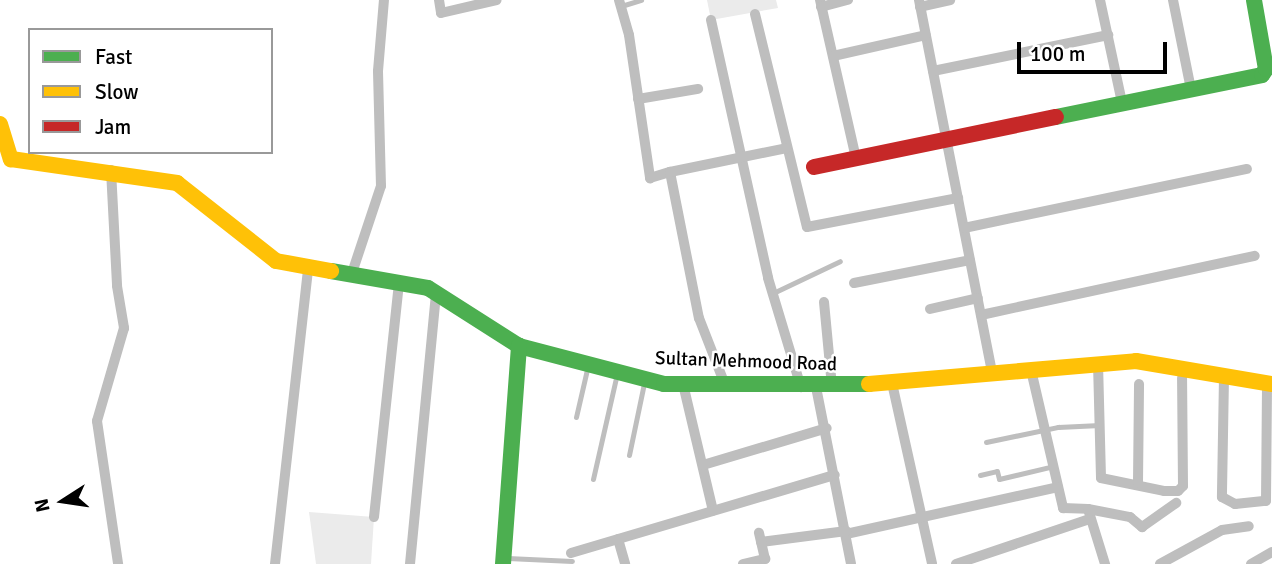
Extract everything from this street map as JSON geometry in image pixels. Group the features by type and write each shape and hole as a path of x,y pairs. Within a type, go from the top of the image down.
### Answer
{"street":[{"path":"352,273 381,186 378,71 384,0"},
{"path":"439,0 441,12 497,0"},
{"path":"848,0 820,3 856,159"},
{"path":"950,0 920,3 992,373"},
{"path":"1100,0 1122,103"},
{"path":"1173,0 1191,89"},
{"path":"814,167 1265,73 1254,0"},
{"path":"620,3 650,178 787,148"},
{"path":"755,14 807,227 958,198"},
{"path":"711,20 773,293 816,387 827,428 852,564"},
{"path":"933,71 1108,35"},
{"path":"832,56 926,36"},
{"path":"638,99 698,89"},
{"name":"Sultan Mehmood Road","path":"0,124 3,149 11,159 18,162 111,170 190,189 276,261 399,282 436,293 519,346 644,379 683,384 724,382 816,387 892,383 1136,361 1270,384"},
{"path":"964,228 1247,169"},
{"path":"111,170 117,286 124,328 97,421 118,564"},
{"path":"670,173 699,318 724,382"},
{"path":"981,315 1255,256"},
{"path":"854,284 970,260"},
{"path":"275,564 308,268"},
{"path":"374,517 399,282"},
{"path":"410,564 436,293"},
{"path":"930,309 978,298"},
{"path":"816,387 824,302"},
{"path":"503,561 519,346"},
{"path":"1098,363 1101,478 1138,483 1164,491 1178,491 1183,486 1182,379"},
{"path":"1031,370 1063,508 1089,514 1130,517 1142,527 1176,503"},
{"path":"1224,377 1222,497 1235,505 1266,501 1270,384"},
{"path":"892,383 932,564"},
{"path":"683,384 713,511"},
{"path":"1138,483 1139,384"},
{"path":"703,466 827,428"},
{"path":"571,557 618,539 835,475"},
{"path":"743,564 765,559 760,538 846,533 1058,486"},
{"path":"956,564 1089,514"},
{"path":"1089,514 1105,564"},
{"path":"1160,564 1222,530 1248,526"},
{"path":"618,539 625,564"},
{"path":"1251,564 1272,552"}],"lane":[{"path":"620,3 641,0"},
{"path":"773,293 841,261"},
{"path":"576,417 588,364"},
{"path":"593,479 618,372"},
{"path":"629,455 644,379"},
{"path":"986,442 1045,430 1100,425"},
{"path":"980,475 997,471 999,479 1054,466"},
{"path":"503,561 571,557"}],"shaded area":[{"path":"707,0 776,0 778,8 711,20"},
{"path":"309,512 374,517 371,564 316,564"}],"traffic: fast":[{"path":"1056,117 1262,75 1266,69 1254,0"},
{"path":"331,271 428,288 519,346 664,384 869,384"},
{"path":"503,564 519,346"}],"traffic: slow":[{"path":"0,124 11,159 177,183 276,261 331,271"},
{"path":"869,384 1136,361 1272,384"}],"traffic: jam":[{"path":"814,167 1056,117"}]}
